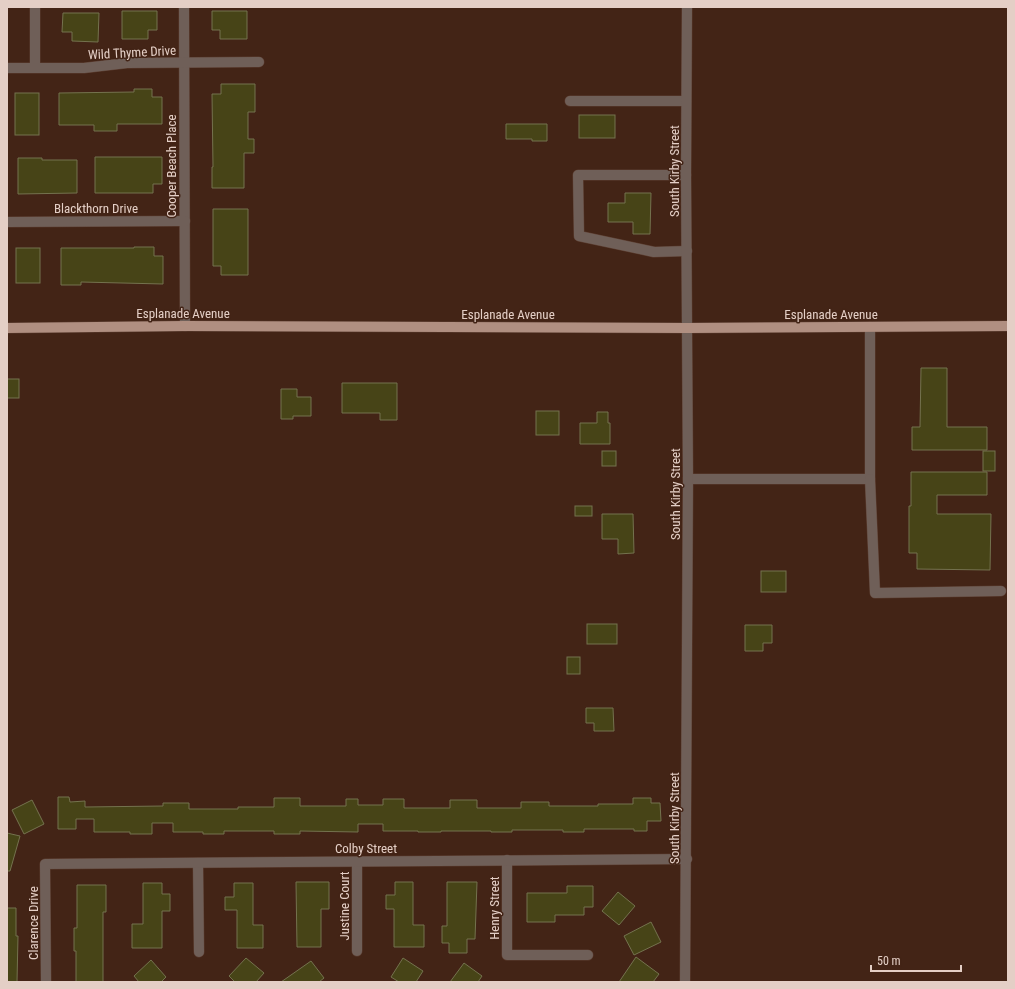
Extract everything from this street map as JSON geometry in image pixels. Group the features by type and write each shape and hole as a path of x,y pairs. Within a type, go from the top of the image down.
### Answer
{"main road":[{"name":"Esplanade Avenue","path":"7,328 185,326 688,328 1008,326"}],"street":[{"path":"35,7 35,68"},
{"name":"Cooper Beach Place","path":"184,7 185,326"},
{"name":"South Kirby Street","path":"685,982 687,859 688,479 686,100 688,7"},
{"name":"Wild Thyme Drive","path":"7,68 84,68 127,63 259,62"},
{"path":"570,101 686,100"},
{"path":"686,175 578,175 579,236 654,252 687,251"},
{"name":"Blackthorn Drive","path":"7,222 184,221"},
{"path":"870,327 870,479 875,593 1001,591"},
{"path":"688,479 870,479"},
{"name":"Colby Street","path":"45,864 687,859"},
{"name":"Henry Street","path":"507,860 507,955 588,955"},
{"name":"Justine Court","path":"357,862 357,951"},
{"path":"198,863 198,952"},
{"name":"Clarence Drive","path":"45,864 46,982"}],"building":[{"path":"122,11 157,11 157,30 148,30 148,39 122,39"},
{"path":"212,11 247,11 247,39 220,39 220,30 212,30"},
{"path":"63,13 99,13 98,42 72,41 72,32 62,32"},
{"path":"221,84 255,84 255,112 248,112 248,139 254,139 254,153 244,153 244,188 212,188 212,94 221,94"},
{"path":"134,89 152,89 152,97 162,97 162,124 117,124 117,131 94,131 94,125 59,125 59,93 134,92"},
{"path":"15,93 39,93 39,135 15,135"},
{"path":"579,115 615,115 615,138 579,138"},
{"path":"506,124 547,124 547,141 532,141 532,139 506,139"},
{"path":"95,157 162,157 162,184 153,184 153,193 95,193"},
{"path":"18,158 77,160 77,193 18,194"},
{"path":"625,193 651,193 650,234 633,234 633,222 608,222 608,203 625,203"},
{"path":"213,209 248,209 248,275 221,275 221,266 213,266"},
{"path":"154,247 154,256 163,256 163,284 81,282 81,285 61,285 61,248"},
{"path":"16,248 40,248 40,283 16,283"},
{"path":"921,368 947,368 947,427 987,427 987,450 912,450 912,427 920,427"},
{"path":"7,379 19,379 19,398 7,398"},
{"path":"342,383 397,383 397,420 380,420 380,413 342,413"},
{"path":"281,389 297,389 297,397 311,397 311,416 293,416 293,419 281,419"},
{"path":"536,411 559,411 559,435 536,435"},
{"path":"597,412 608,412 608,423 610,423 610,444 580,444 580,423 597,423"},
{"path":"602,451 616,451 616,466 602,466"},
{"path":"983,451 995,451 995,471 983,471"},
{"path":"911,472 987,472 987,495 937,495 937,514 991,514 990,570 917,569 917,553 909,553"},
{"path":"575,506 592,506 592,516 575,516"},
{"path":"602,514 633,514 634,553 618,554 618,539 602,539"},
{"path":"761,571 786,571 786,592 761,592"},
{"path":"587,624 617,624 617,644 587,644"},
{"path":"745,625 772,625 772,643 763,643 763,651 745,651"},
{"path":"567,657 580,657 580,674 567,674"},
{"path":"586,708 613,708 614,731 594,731 594,723 586,723"},
{"path":"58,797 69,797 70,802 85,801 85,807 163,806 163,803 189,803 189,809 274,807 274,798 300,798 300,806 346,806 346,799 358,799 358,805 383,805 383,799 404,799 404,808 450,808 450,800 477,800 477,808 521,808 521,802 549,802 549,806 598,806 598,804 633,804 633,798 651,798 651,803 660,803 661,821 647,821 647,831 634,831 634,829 584,829 584,832 563,832 563,830 512,830 512,832 418,832 383,831 383,824 358,824 358,832 300,831 300,834 274,834 274,831 224,831 224,834 173,832 173,823 152,823 152,834 130,834 130,832 94,832 94,819 76,819 76,829 58,829"},
{"path":"32,800 44,824 24,834 12,810"},
{"path":"7,833 20,836 10,871 7,871"},
{"path":"296,882 329,882 329,909 321,909 321,947 297,947"},
{"path":"395,882 413,882 413,925 424,925 424,947 394,947 394,909 386,909 386,895 395,895"},
{"path":"447,882 477,882 475,939 467,939 467,953 449,953 449,943 442,943 442,926 447,926"},
{"path":"143,883 162,883 162,894 170,894 170,911 162,911 162,948 132,948 132,924 143,924"},
{"path":"234,883 253,883 253,925 263,925 263,948 237,948 237,910 225,910 225,897 234,897"},
{"path":"77,885 106,885 106,912 103,912 103,982 76,982 74,928 77,928"},
{"path":"567,886 593,886 593,907 584,907 584,915 555,915 555,922 527,922 527,893 567,893"},
{"path":"618,892 635,906 619,925 602,911"},
{"path":"7,908 16,908 16,936 18,936 17,982 7,982"},
{"path":"651,922 661,942 634,955 624,936"},
{"path":"636,957 659,974 653,982 619,982"},
{"path":"246,958 264,973 256,982 235,982 229,976"},
{"path":"403,958 423,971 416,982 399,982 391,977"},
{"path":"151,960 166,977 161,982 139,982 134,976"},
{"path":"311,961 324,978 319,982 281,982"},
{"path":"464,963 482,976 478,982 450,982"}]}
